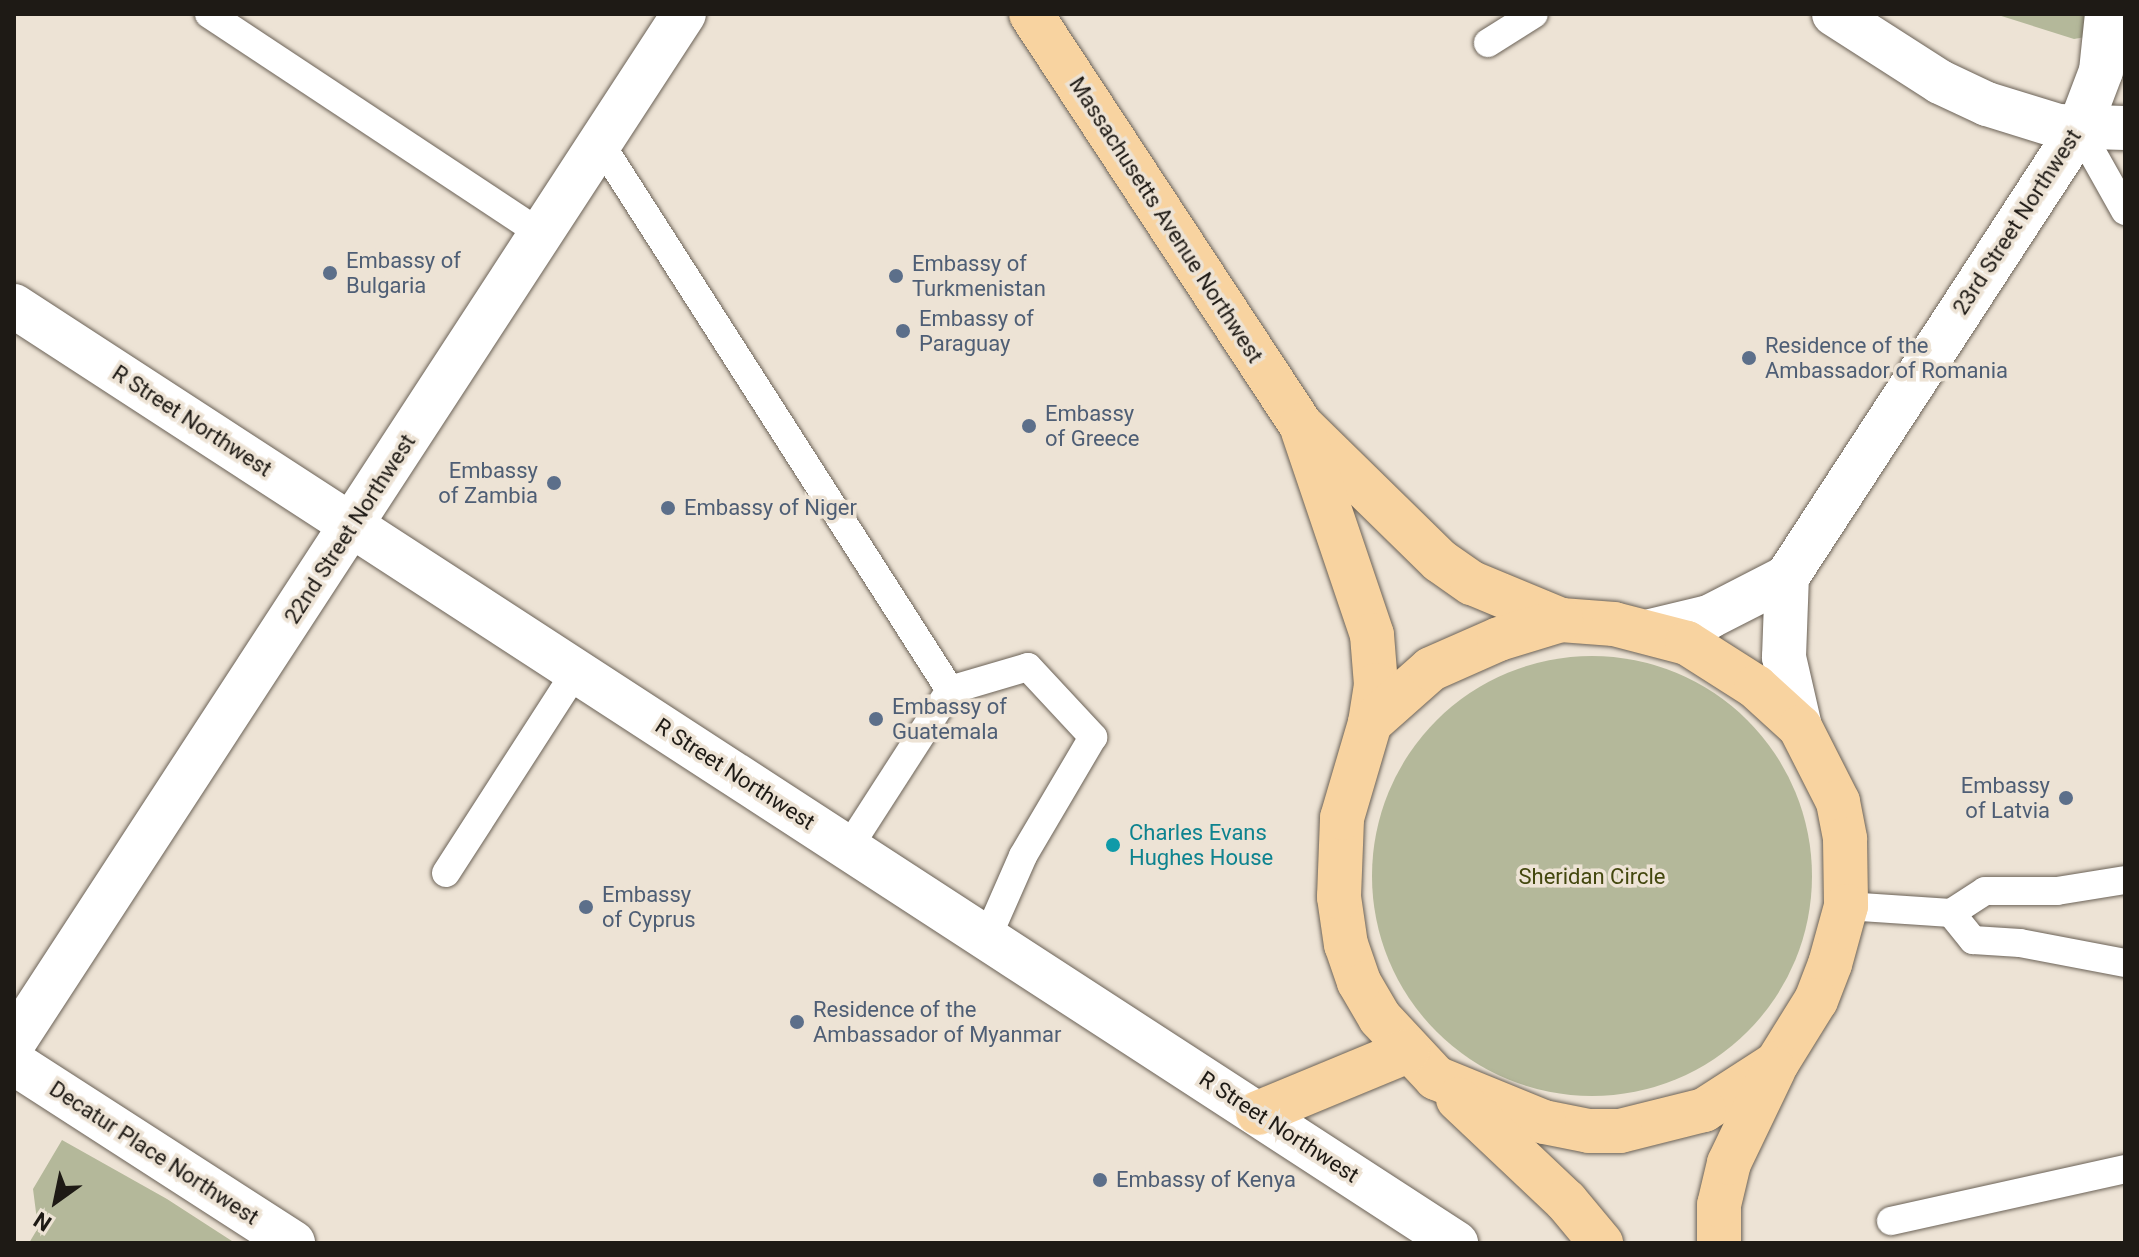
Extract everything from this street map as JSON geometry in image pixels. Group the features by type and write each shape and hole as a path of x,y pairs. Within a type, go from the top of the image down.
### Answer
{"main road":[{"name":"22nd Street Northwest","path":"14,1042 684,14"},
{"name":"Massachusetts Avenue Northwest","path":"1031,14 1301,425 1440,561 1472,583 1561,620"},
{"path":"1834,14 1940,82 1987,104 2079,129 2125,128"},
{"name":"23rd Street Northwest","path":"1651,631 1709,617 1787,577 2079,129 2101,71 2107,14"},
{"name":"R Street Northwest","path":"14,306 1456,1243"},
{"name":"Massachusetts Avenue Northwest","path":"1301,425 1372,635 1376,685 1370,723 1342,818 1339,897 1359,982 1422,1065"},
{"path":"1719,1243 1719,1205 1729,1163 1777,1063 1816,1000 1846,906 1847,864 1838,802 1800,727 1784,657 1787,577"},
{"path":"1370,723 1431,669 1499,639 1561,620 1651,631 1718,659 1800,727"},
{"name":"Decatur Place Northwest","path":"14,1063 293,1243"},
{"path":"1258,1113 1422,1065 1544,1122 1589,1131 1620,1131 1704,1110 1777,1063"},
{"path":"1422,1065 1566,1201 1601,1243"}],"lane":[{"path":"209,14 541,234"},
{"path":"1488,43 1534,14"},
{"path":"2079,129 2125,211"},
{"path":"600,143 950,690"},
{"path":"848,848 950,690 1028,667 1093,737 1023,856 987,938"},
{"path":"446,873 576,671"},
{"path":"1846,906 1951,913 1985,891 2057,891 2125,880"},
{"path":"1951,913 1973,940 2125,963"},
{"path":"1891,1221 2125,1169"}],"green space":[{"path":"1995,14 2125,14 2125,30 2074,39"},
{"name":"Sheridan Circle","path":"1592,656 1635,661 1676,673 1714,693 1747,721 1775,754 1795,792 1807,833 1812,876 1807,919 1795,960 1775,998 1747,1031 1714,1059 1676,1079 1635,1091 1592,1096 1549,1091 1508,1079 1470,1059 1437,1031 1409,998 1389,960 1377,919 1372,876 1377,833 1389,792 1409,754 1437,721 1470,693 1508,673 1549,661"},
{"path":"62,1140 167,1199 235,1243 29,1243 38,1228 33,1189"}],"place":[{"name":"Embassy of Bulgaria","path":"330,273"},
{"name":"Embassy of Turkmenistan","path":"896,276"},
{"name":"Embassy of Paraguay","path":"903,331"},
{"name":"Residence of the Ambassador of Romania","path":"1749,358"},
{"name":"Embassy of Greece","path":"1029,426"},
{"name":"Embassy of Zambia","path":"554,483"},
{"name":"Embassy of Niger","path":"668,508"},
{"name":"Embassy of Guatemala","path":"876,719"},
{"name":"Embassy of Latvia","path":"2066,798"},
{"name":"Charles Evans Hughes House","path":"1113,845"},
{"name":"Embassy of Cyprus","path":"586,907"},
{"name":"Residence of the Ambassador of Myanmar","path":"797,1022"},
{"name":"Embassy of Kenya","path":"1100,1180"}]}
